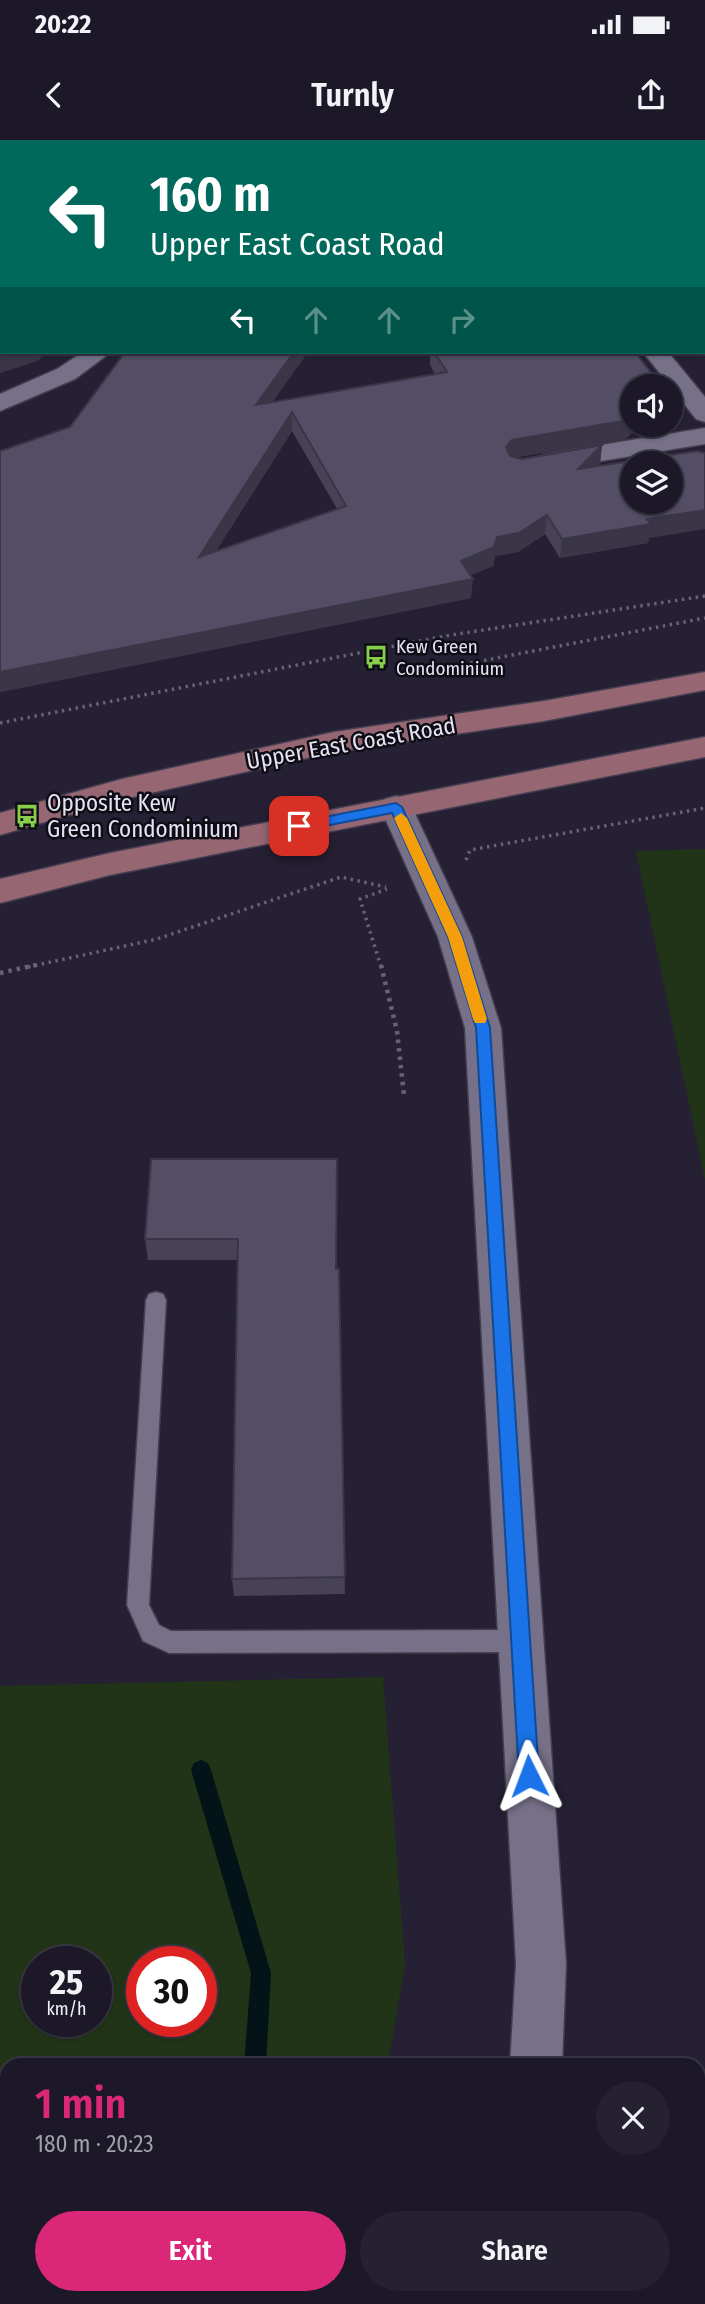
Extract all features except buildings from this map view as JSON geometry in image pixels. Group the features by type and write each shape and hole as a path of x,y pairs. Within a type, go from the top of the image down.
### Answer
{"main road":[{"name":"Upper East Coast Road","path":"0,824 122,789 334,742 544,711 705,681"},
{"path":"0,891 110,864 705,747"}],"street":[{"path":"0,404 66,374 96,354"},
{"path":"657,354 705,414"},
{"path":"533,465 705,436"},
{"path":"396,807 455,937 483,1028 541,1964 536,2058"}],"lane":[{"path":"156,1300 138,1605 151,1633 169,1642 521,1642"}],"path":[{"path":"0,723 451,635 705,596"},
{"path":"429,671 705,618"},
{"path":"464,862 470,850 705,808"},
{"path":"0,973 157,939 341,877 390,888 360,899 387,985 397,1031 404,1095"}],"green space":[{"path":"705,849 705,1180 636,851"},
{"path":"383,1677 405,1964 389,2058 0,2058 0,1686"}],"waterway":[{"path":"201,1770 261,1973 255,2058"}],"slow traffic":[{"path":"401,818 455,937 480,1019"}],"place":[{"name":"Kew Green Condominium","path":"376,657"},
{"name":"Opposite Kew Green Condominium","path":"27,816"}],"route":[{"path":"299,826 396,807 455,937 483,1028 529,1776"}]}
